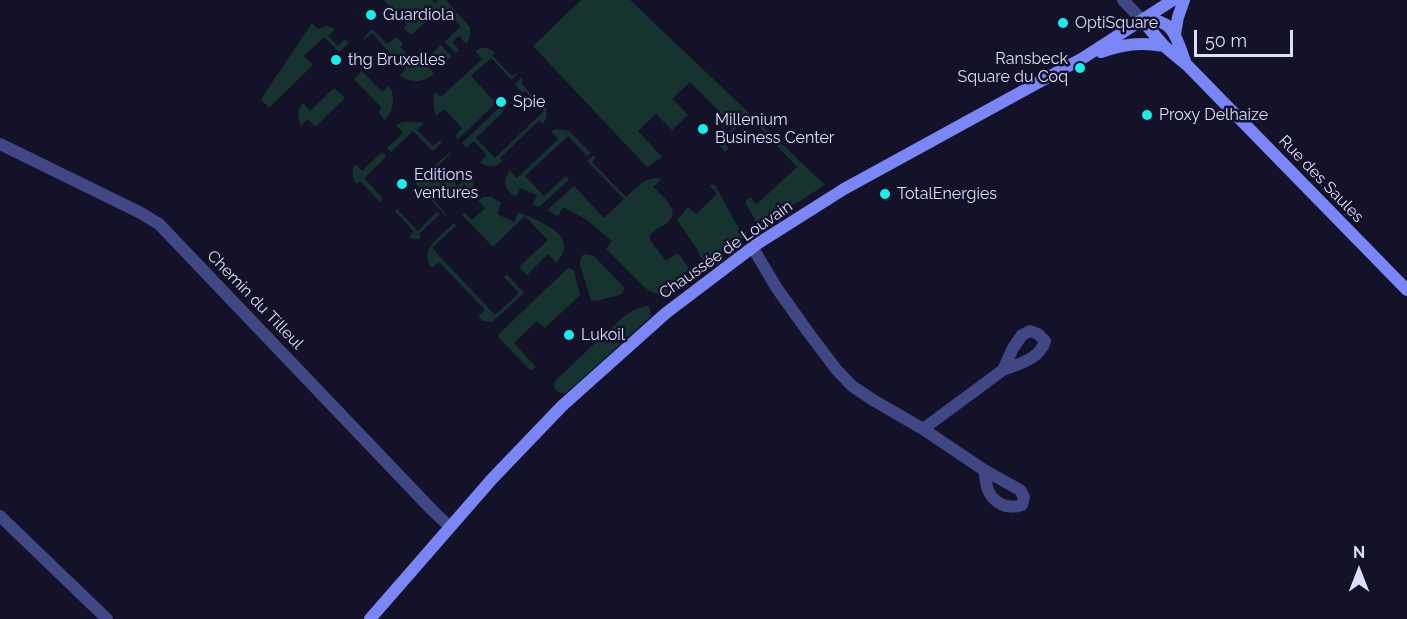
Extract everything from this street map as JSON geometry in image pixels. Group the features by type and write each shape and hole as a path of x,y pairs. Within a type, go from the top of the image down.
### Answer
{"main road":[{"name":"Chaussée de Louvain","path":"370,619 492,479 562,406 666,313 757,244 844,189 1083,58 1173,0"},
{"path":"1175,34 1184,0"},
{"path":"1142,20 1155,19 1169,26 1175,34"},
{"name":"Rue des Saules","path":"1142,20 1164,46 1187,65 1407,290"},
{"name":"Rue des Saules","path":"1175,34 1187,65"},
{"path":"1083,58 1122,45 1139,43 1164,46"}],"street":[{"path":"1123,0 1142,20"},
{"name":"Chemin du Tilleul","path":"0,144 159,224 450,527"},
{"path":"753,248 776,287 836,369 852,386 923,429 984,470"},
{"path":"923,429 1003,370"},
{"path":"0,516 107,619"}],"green space":[{"path":"384,0 432,0 435,3 438,0 446,0 470,27 466,44 459,36 452,42 459,50 456,53 445,42 461,26 442,7 411,35 404,28 407,25"},
{"path":"581,0 630,0 825,185 759,227 746,201 750,197 757,204 797,167 749,116 722,141 729,148 725,152 717,143 734,127 690,82 672,99 688,115 672,130 656,114 638,131 662,157 647,167 533,46"},
{"path":"312,23 318,29 327,26 335,29 328,36 338,46 345,39 349,43 339,52 324,37 304,56 313,65 269,108 261,99"},
{"path":"372,29 387,44 396,37 403,44 400,47 418,66 441,45 452,57 449,60 442,53 428,66 434,74 417,81 408,80 399,76 406,69 394,56 386,63 383,59 390,53 372,33 364,40 363,38"},
{"path":"481,48 495,52 492,55 512,76 517,74 512,80 491,58 471,76 496,103 458,139 455,136 462,128 444,109 436,116 434,95 435,92 441,97 482,59 475,51"},
{"path":"362,71 382,92 389,86 391,90 393,103 385,120 379,113 381,107 354,79"},
{"path":"521,78 523,80 521,83 540,104 543,101 547,110 546,118 543,124 539,120 500,158 502,161 500,163 494,166 486,165 480,162 487,155 474,141 466,148 462,143 500,107 504,111 476,138 495,158 544,111 525,91 523,93 515,85"},
{"path":"334,88 345,98 315,127 308,119 301,125 298,114 303,103 310,111"},
{"path":"403,122 424,123 417,130 433,146 440,140 442,142 433,151 413,131 391,152 387,148 403,133 396,125"},
{"path":"556,129 569,131 591,153 587,156 568,136 525,176 544,196 566,176 569,180 539,207 533,204 537,195 520,188 516,197 507,188 505,182 510,171 517,178 558,139 551,131"},
{"path":"451,151 438,166 457,186 471,173 474,182 471,192 464,184 447,200 440,194 434,200 446,216 415,183"},
{"path":"382,152 386,157 364,178 383,198 380,202 360,181 356,184 353,172 355,164 362,171"},
{"path":"594,155 596,158 592,162 626,197 638,186 651,179 662,179 653,187 668,202 673,211 670,220 650,235 650,240 666,261 678,253 694,276 668,295 655,293 644,287 606,249 612,241 587,220 563,207 558,216 547,210 574,186 604,218 624,199 587,161"},
{"path":"711,185 715,185 744,238 706,266 677,220 688,207 696,214 717,194"},
{"path":"491,197 501,203 497,214 514,222 518,212 545,224 561,236 564,244 563,253 556,263 548,254 527,275 519,267 548,240 525,216 493,247 462,215 465,213 472,220 485,208 478,200"},
{"path":"397,209 418,231 437,212 440,214 419,234 421,238 414,239 409,237 414,232 395,211"},
{"path":"454,223 456,226 432,248 495,315 519,293 504,277 507,274 524,293 492,322 483,321 478,317 485,310 439,262 432,268 428,261 427,255 433,243"},
{"path":"584,254 596,258 622,285 624,288 620,295 591,300 580,265"},
{"path":"568,268 574,271 580,295 545,328 537,321 514,343 536,367 531,370 498,335"},
{"path":"648,306 651,316 566,393 556,390 554,383 557,379 623,317"}],"place":[{"name":"Guardiola","path":"371,15"},
{"name":"OptiSquare","path":"1063,23"},
{"name":"thg Bruxelles","path":"336,60"},
{"name":"Ransbeck Square du Coq","path":"1080,68"},
{"name":"Spie","path":"501,102"},
{"name":"Proxy Delhaize","path":"1147,115"},
{"name":"Millenium Business Center","path":"703,129"},
{"name":"Editions ventures","path":"402,184"},
{"name":"TotalEnergies","path":"885,194"},
{"name":"Lukoil","path":"569,335"}]}
